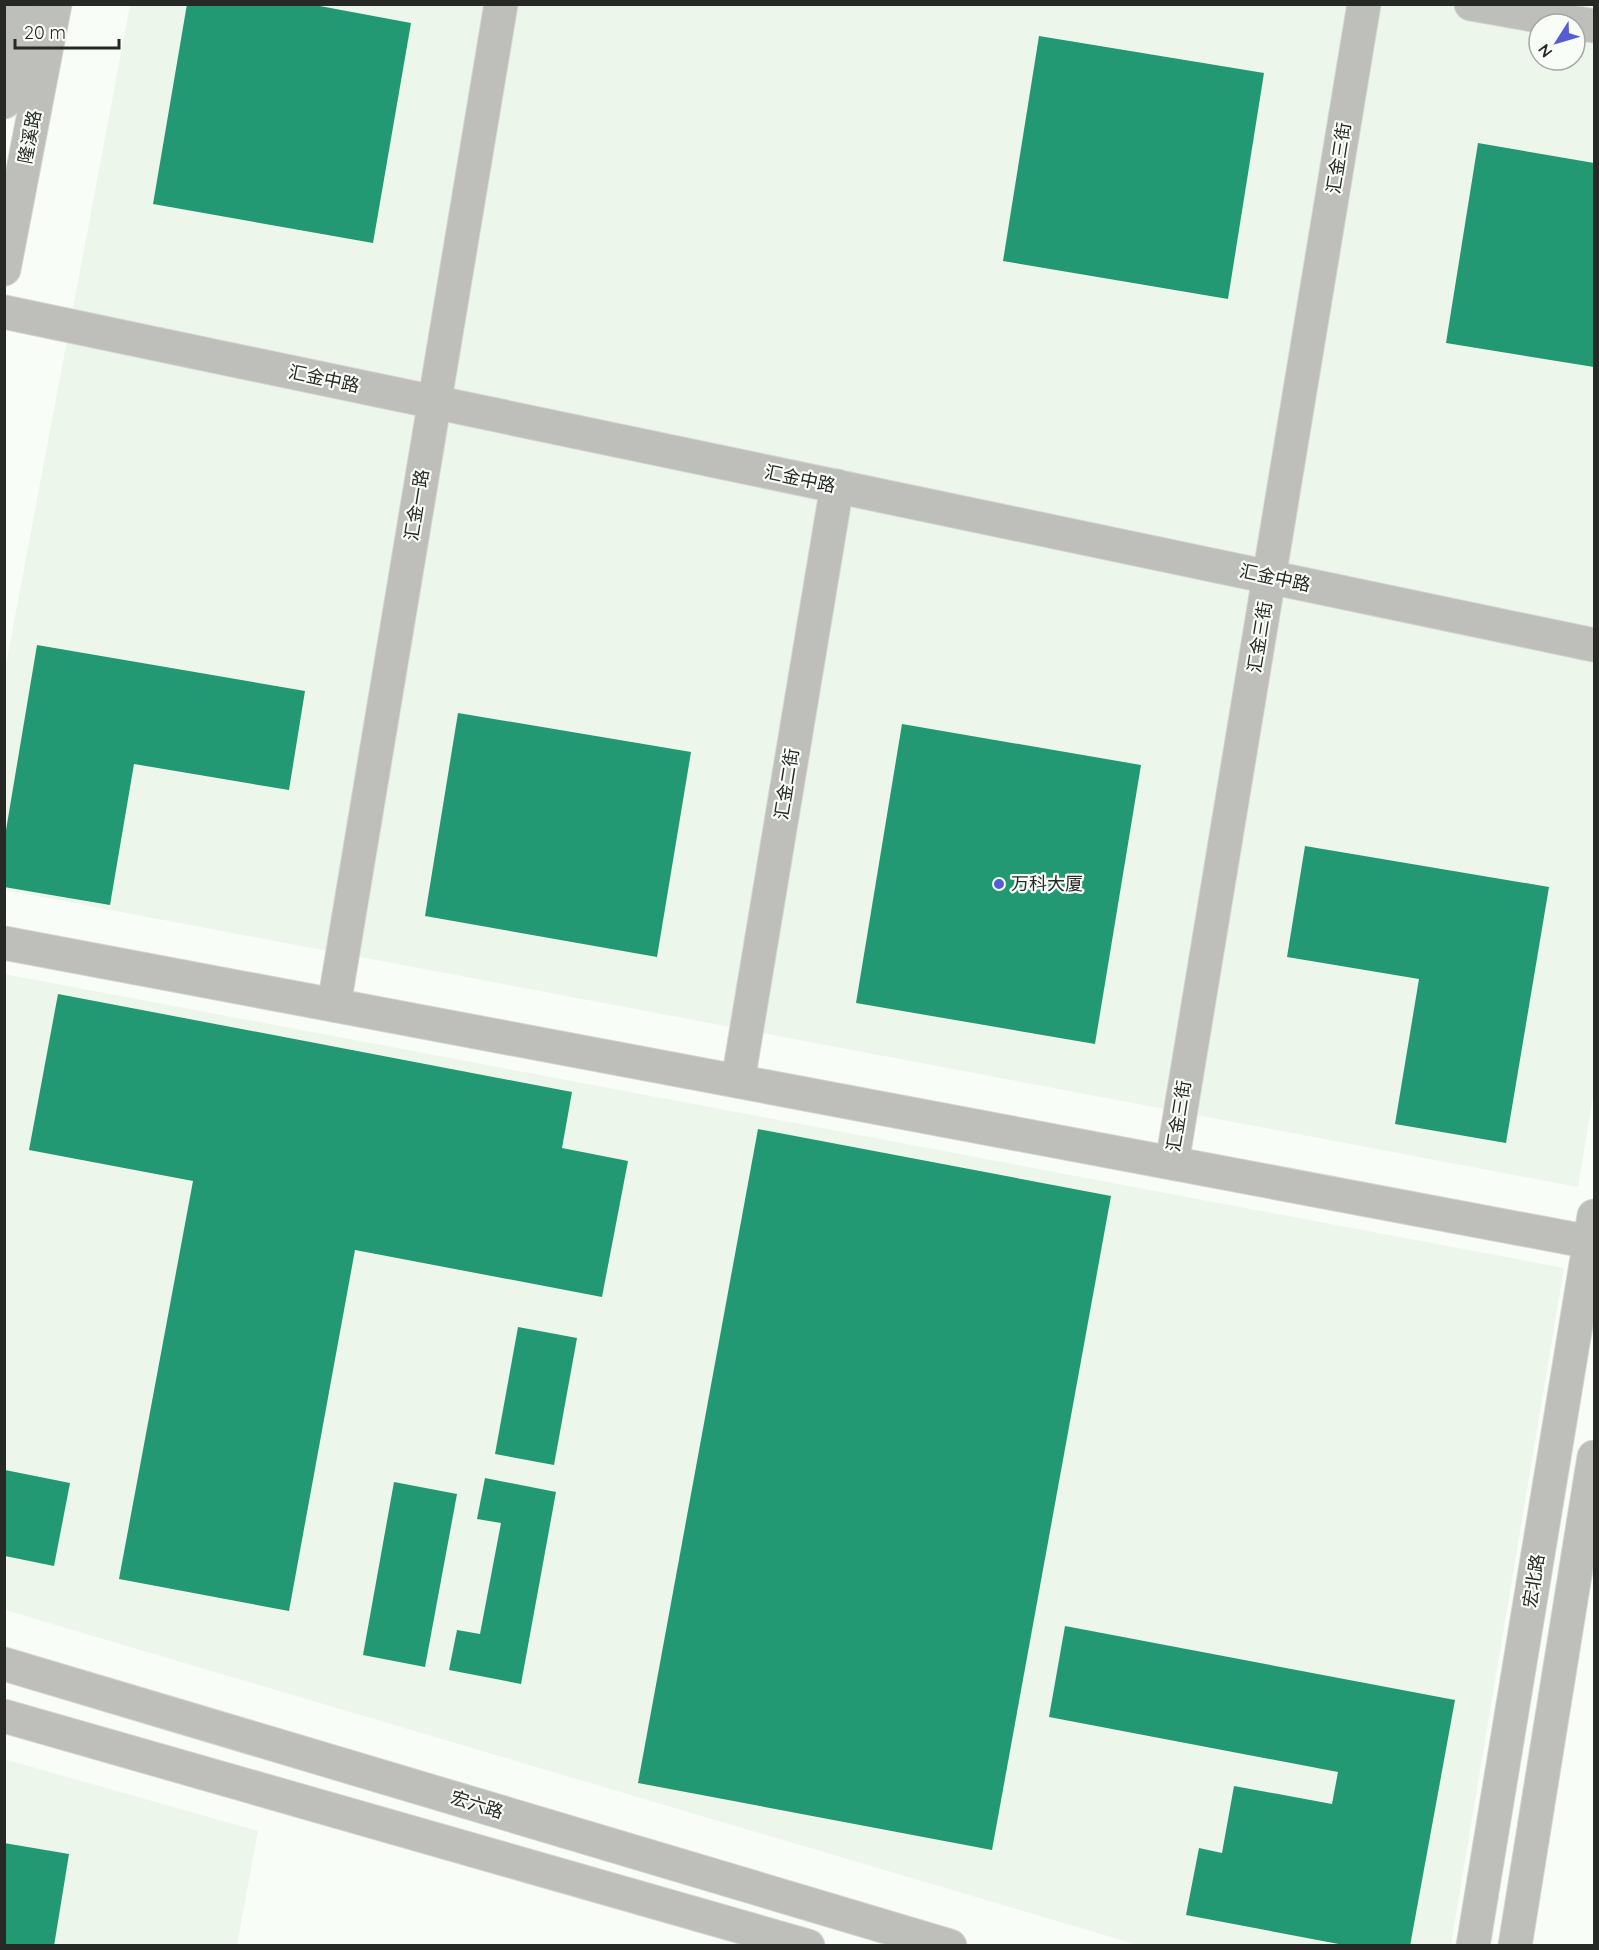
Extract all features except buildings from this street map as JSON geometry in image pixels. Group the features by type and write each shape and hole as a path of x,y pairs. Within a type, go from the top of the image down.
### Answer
{"street":[{"name":"隆溪路","path":"4,102 22,4"},
{"name":"隆溪路","path":"4,269 55,4"},
{"name":"汇金一路","path":"334,1005 501,4"},
{"name":"汇金三街","path":"1172,1163 1364,4"},
{"path":"1471,4 1594,26"},
{"name":"汇金中路","path":"4,312 1594,645"},
{"name":"汇金二街","path":"738,1081 837,486"},
{"path":"4,943 1172,1163 1592,1229"},
{"name":"宏北路","path":"1473,1946 1592,1229"},
{"path":"1515,1946 1594,1457"},
{"name":"宏六路","path":"4,1664 950,1946"},
{"path":"4,1716 808,1946"}],"shaded area":[{"path":"130,5 1594,5 1594,1090 1578,1187 5,890 5,670"},
{"path":"4,974 1564,1268 1451,1945 1138,1945 5,1610"},
{"path":"4,1759 258,1831 237,1945 5,1945"}],"place":[{"name":"万科大厦","path":"999,884"}]}
